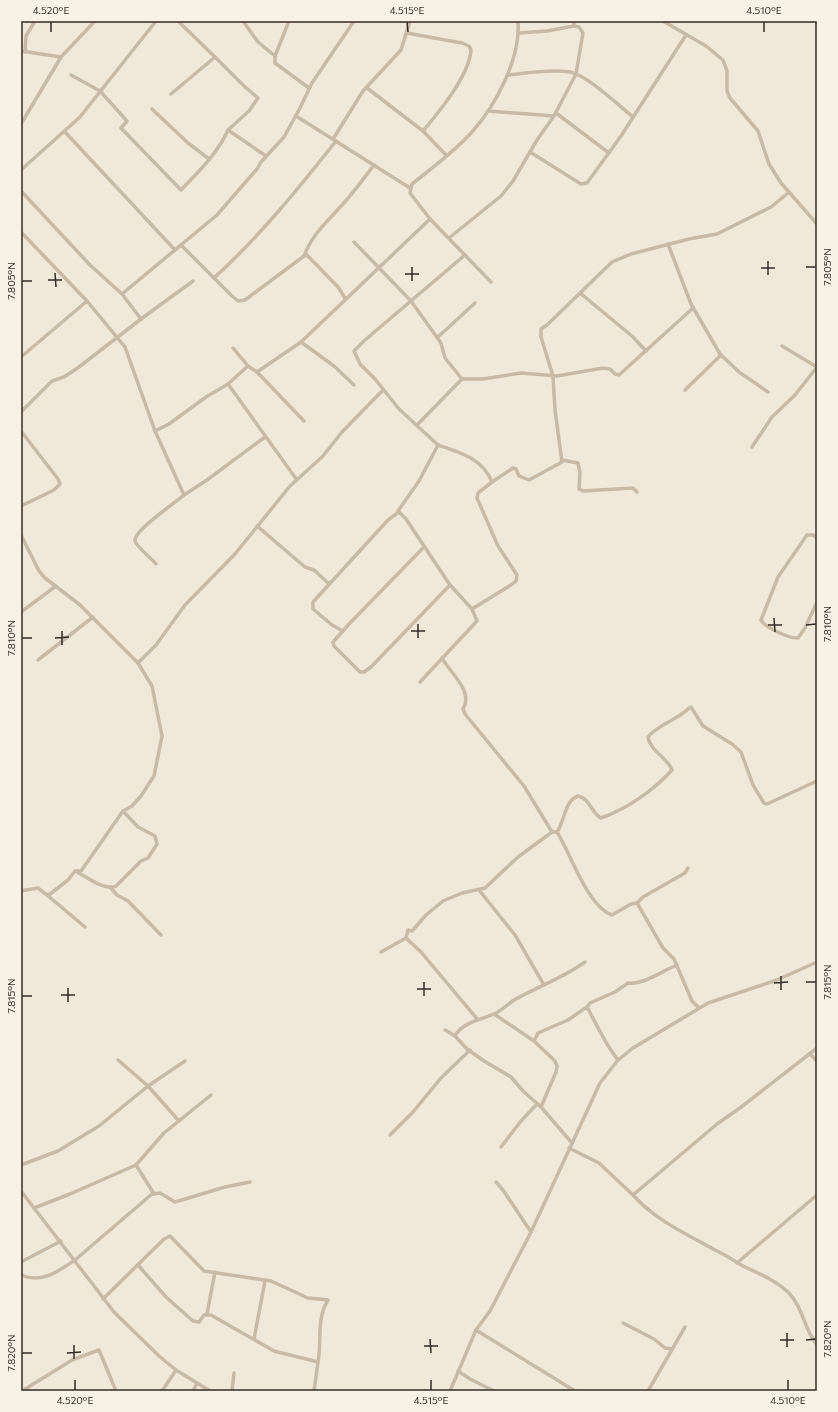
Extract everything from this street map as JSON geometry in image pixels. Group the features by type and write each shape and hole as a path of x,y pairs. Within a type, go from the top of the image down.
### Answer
{"street":[{"path":"35,21 26,36 23,52 61,56"},
{"path":"21,124 61,56 95,21"},
{"path":"21,170 80,118 156,21"},
{"path":"71,75 100,91 127,121 120,128 180,190 209,159 225,138 228,130 249,111 258,98 178,21"},
{"path":"243,21 258,42 275,56"},
{"path":"289,21 275,56 275,63 309,88"},
{"path":"122,294 217,215 257,169 266,156 284,137 309,88 354,21"},
{"path":"214,278 240,255 268,224 334,140 351,108 401,50 408,33 410,21"},
{"path":"491,282 430,219 410,193 410,188 412,184 472,132 488,111 508,75 519,33 518,21"},
{"path":"574,21 574,26"},
{"path":"663,21 706,46 723,60 726,71 727,91 730,98 758,131 769,164 788,193 817,224"},
{"path":"449,238 501,196 513,181 536,140 555,115 576,74 582,33 579,27 574,26 546,31 519,33"},
{"path":"408,33 462,43 469,46 471,50 459,80 439,112 423,132"},
{"path":"530,152 584,184 587,183 609,153 686,35"},
{"path":"171,94 215,57"},
{"path":"508,75 555,72 576,74 601,91 633,117"},
{"path":"367,88 374,96 423,132 446,155"},
{"path":"152,109 188,143 209,159"},
{"path":"488,111 555,115 609,153"},
{"path":"296,116 410,188"},
{"path":"228,130 266,156"},
{"path":"65,132 175,250"},
{"path":"181,245 238,301 245,300 304,256 308,245 321,227 344,204 374,165"},
{"path":"21,191 90,265 122,294 141,319"},
{"path":"472,609 511,585 516,581 517,575 498,546 477,498 478,493 514,468 519,476 528,480 560,464 562,460 555,410 553,376 540,332 541,329 612,262 631,254 668,244 717,234 770,207 788,193"},
{"path":"257,372 301,342 345,298 430,219"},
{"path":"21,232 87,300 118,335 134,368 155,431 184,495"},
{"path":"354,242 380,267 411,301 441,342 445,358 462,379"},
{"path":"668,244 693,308 721,355 739,372 768,392"},
{"path":"304,256 306,254 338,287 345,298"},
{"path":"465,255 354,351 360,364 399,409 438,446 464,453 485,468 492,482"},
{"path":"21,412 52,381 72,372 118,335 193,281"},
{"path":"580,293 632,336 646,351"},
{"path":"21,357 87,300"},
{"path":"438,338 475,303"},
{"path":"417,425 462,379 483,379 521,373 553,376 603,368 610,369 615,374 619,375 693,308"},
{"path":"301,342 334,366 354,385"},
{"path":"752,447 772,417 795,395 817,367 782,346"},
{"path":"233,348 248,366 257,372 304,421"},
{"path":"685,390 721,355"},
{"path":"155,431 228,384 248,366"},
{"path":"228,384 297,480"},
{"path":"138,663 156,645 185,605 235,554 297,480 322,456 342,432 383,390"},
{"path":"21,431 58,479 60,484 54,490 21,506"},
{"path":"156,564 135,542 136,537 149,522 265,437"},
{"path":"343,631 332,625 312,607 314,602 388,520 399,512 400,507 419,481 438,446"},
{"path":"562,460 578,463 580,472 579,489 583,491 632,488 637,492"},
{"path":"399,512 406,519 450,585 472,609 477,618 476,624 420,682"},
{"path":"257,526 305,567 314,570 329,584"},
{"path":"21,535 44,578 56,586 92,617 138,663 152,686 162,728 162,744 152,781 132,806 123,811 81,871 75,871"},
{"path":"817,538 813,535 807,535 798,551 784,568 761,620 763,624 779,632 798,638 805,628 817,602"},
{"path":"424,547 343,631 333,642 334,646 355,668 360,672 364,672 450,585"},
{"path":"21,612 56,586"},
{"path":"38,660 92,617"},
{"path":"442,658 461,684 465,698 463,708 465,714 524,786 552,832"},
{"path":"557,832 561,827 569,802 573,798 578,796 588,800 593,810 601,818 642,796 669,773 672,770 671,767 655,749 648,737 656,730 684,714 691,707 707,730 732,744 741,752 753,786 764,803 767,804 817,781"},
{"path":"75,871 106,887 116,886 141,861 148,858 157,844 155,836 138,827 123,811"},
{"path":"381,952 406,938 408,930 412,931 443,901 462,893 485,888 518,857 552,832 557,832"},
{"path":"557,832 581,880 600,908 612,915 631,904 637,903 642,897 684,873 688,868"},
{"path":"47,895 60,889 75,871"},
{"path":"110,887 117,896 128,901 161,936"},
{"path":"21,891 38,888 85,927"},
{"path":"479,890 515,935 544,985"},
{"path":"637,903 663,948 674,959 692,1001 699,1008"},
{"path":"406,938 421,952 478,1020"},
{"path":"455,1036 457,1033 478,1020 494,1014 515,1000 584,962"},
{"path":"450,1391 476,1330 490,1311 531,1232 600,1082 618,1060 633,1048 708,1003 777,980 816,964"},
{"path":"534,1041 538,1033 568,1020 600,998 615,992 628,983 635,984 642,982 677,965"},
{"path":"587,1007 604,1036 605,1042 618,1060"},
{"path":"494,1014 534,1041 558,1066 541,1107"},
{"path":"445,1030 455,1036 470,1050 511,1077 523,1091 541,1107 572,1143"},
{"path":"633,1195 711,1128 817,1048"},
{"path":"390,1135 413,1112 441,1078 470,1050"},
{"path":"810,1054 817,1061"},
{"path":"118,1060 148,1086 178,1121"},
{"path":"21,1166 58,1151 98,1126 148,1086 185,1061"},
{"path":"34,1208 70,1194 136,1164 164,1133 211,1095"},
{"path":"502,1147 521,1121 537,1104"},
{"path":"569,1148 599,1162 653,1212 689,1236 737,1263 765,1275 789,1293 804,1317 810,1336 817,1345"},
{"path":"136,1164 154,1194"},
{"path":"21,1275 32,1279 38,1279 76,1260 154,1194 160,1193 175,1202 225,1187 250,1182"},
{"path":"496,1182 531,1232"},
{"path":"21,1192 76,1260 86,1277 103,1299 159,1356 176,1370 210,1391"},
{"path":"737,1263 817,1195"},
{"path":"103,1299 164,1239 170,1236 196,1264 204,1270 271,1281 308,1298 328,1300 325,1305 318,1336 320,1340 314,1391"},
{"path":"21,1262 61,1241"},
{"path":"138,1264 166,1297 185,1315 197,1322 208,1314 215,1272"},
{"path":"254,1339 265,1281"},
{"path":"208,1314 274,1350 318,1362"},
{"path":"623,1323 654,1339 665,1348 672,1349"},
{"path":"648,1391 685,1328"},
{"path":"476,1330 575,1391"},
{"path":"22,1391 72,1360 99,1350 114,1390"},
{"path":"162,1391 176,1370"},
{"path":"458,1371 494,1391"},
{"path":"232,1391 234,1373"},
{"path":"193,1391 197,1383"}]}
